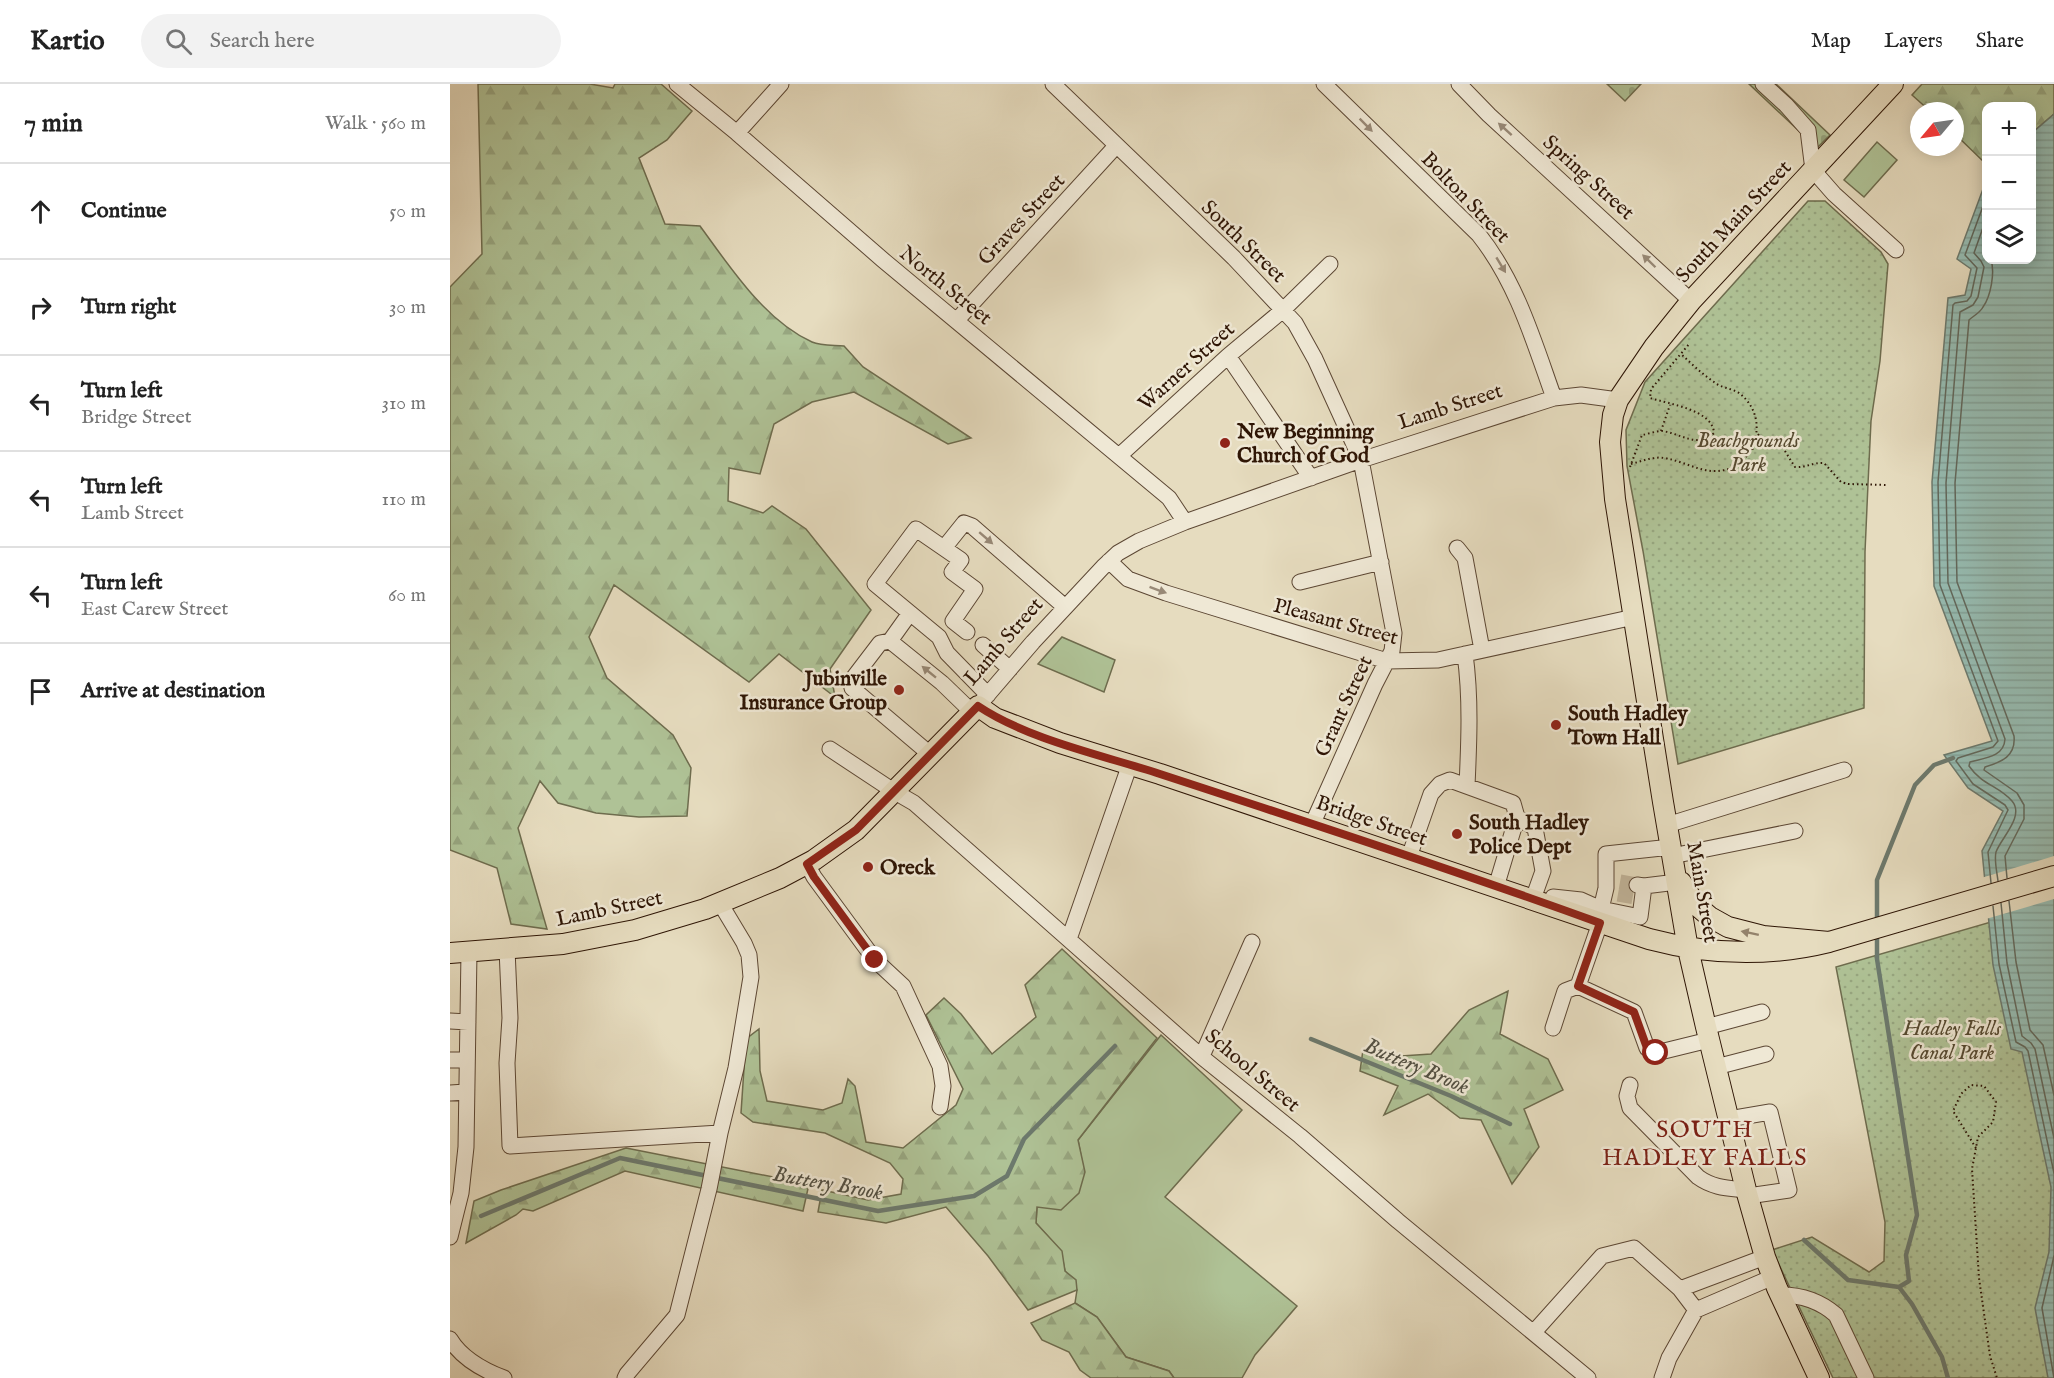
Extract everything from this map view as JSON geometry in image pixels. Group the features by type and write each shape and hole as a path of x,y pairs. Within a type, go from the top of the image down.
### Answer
{"main road":[{"name":"South Main Street","path":"1618,400 1654,347 1691,301 1893,84"},
{"name":"Main Street","path":"1618,400 1611,428 1610,461 1688,949 1707,1034 1765,1257 1820,1378"},
{"name":"Lamb Street","path":"460,952 563,944 611,936 658,924 720,903 780,878 807,864 856,830 979,704"},
{"name":"Bridge Street","path":"979,704 1006,722 1060,742 1496,887 1543,902 1600,916 1649,939 1688,949 1724,952 1764,952 1828,942"},
{"path":"1674,864 1696,905 1710,917 1728,927 1750,934 1828,942 2054,876"}],"street":[{"name":"North Street","path":"677,84 737,133 865,245 1169,498 1185,522"},
{"path":"737,133 782,84"},
{"name":"South Street","path":"1053,84 1234,258 1295,323 1315,359 1361,460"},
{"name":"Bolton Street","path":"1324,84 1479,235 1491,250 1504,270 1516,296 1554,398"},
{"name":"Spring Street","path":"1459,84 1489,115 1691,301"},
{"path":"1763,84 1808,130 1813,170 1833,194 1896,249"},
{"name":"Graves Street","path":"957,320 1116,146"},
{"name":"Warner Street","path":"1119,456 1228,356 1283,310 1330,264"},
{"path":"1228,356 1311,478"},
{"name":"Lamb Street","path":"979,704 1109,561 1139,541 1185,522 1361,460 1554,398 1581,395 1618,400"},
{"name":"Grant Street","path":"1312,825 1394,646 1394,633 1361,460"},
{"path":"944,548 964,523 972,526 1065,607"},
{"path":"939,637 975,590 952,572 961,560 916,529 875,584 939,637 946,654 979,704"},
{"path":"1457,548 1465,558 1482,650"},
{"name":"Pleasant Street","path":"1109,561 1128,579 1166,593 1387,662 1438,660 1634,617"},
{"path":"1300,582 1381,562"},
{"path":"910,613 890,641 880,643 851,681 851,685 931,755"},
{"path":"953,621 967,632"},
{"path":"890,641 942,682 979,704"},
{"path":"983,645 1010,669"},
{"path":"1465,654 1469,707 1467,786"},
{"name":"School Street","path":"830,749 914,803 1202,1056 1588,1378"},
{"path":"1069,939 1130,764"},
{"path":"1667,825 1845,770"},
{"path":"1408,857 1431,794 1440,784 1450,780 1513,803 1517,817 1496,887"},
{"path":"1517,817 1535,828 1543,871 1543,902"},
{"path":"1600,916 1640,917 1640,891 1674,864 1795,831"},
{"path":"1578,986 1600,916 1612,887 1606,854 1674,864"},
{"path":"807,864 820,886 875,960 903,986 940,1066 943,1086 940,1107"},
{"path":"625,1378 677,1315 709,1189 735,1068 751,977 749,955 720,903"},
{"path":"1202,1056 1252,942"},
{"path":"507,949 510,1018 507,1063 510,1146 720,1134"},
{"path":"450,1237 464,1174 468,1022 460,952"},
{"path":"1553,1028 1565,991 1578,986 1634,1012 1647,1048 1656,1053 1762,1012"},
{"path":"450,1026 468,1022"},
{"path":"1716,1067 1766,1054"},
{"path":"450,1060 467,1060"},
{"path":"1630,1085 1627,1096 1630,1108 1706,1183 1747,1193 1789,1190 1770,1112 1729,1119"},
{"path":"450,1093 466,1092"},
{"path":"1534,1332 1602,1256 1634,1248 1680,1289 1696,1310"},
{"path":"1680,1289 1765,1257"},
{"path":"1662,1378 1696,1310 1777,1286 1805,1297 1836,1315 1866,1378"},
{"path":"450,1339 469,1360 504,1378"}],"path":[{"path":"1627,474 1642,435 1661,431 1698,440 1709,439 1714,433 1714,425 1707,418 1692,410 1650,398 1651,389 1690,344"},
{"path":"1631,464 1656,457 1712,471 1723,470 1744,461 1756,441 1756,417 1746,400 1737,392 1712,382 1681,355"},
{"path":"1661,431 1670,404"},
{"path":"1757,433 1766,444"},
{"path":"1752,449 1766,444 1783,448 1795,467 1803,468 1816,462 1824,463 1841,482 1848,484 1887,485"},
{"path":"1976,1148 1953,1111 1962,1094 1971,1085 1984,1086 1996,1102 1993,1122 1978,1137 1976,1148 1972,1169 1979,1278 1990,1356 1997,1378"}],"green space":[{"path":"478,84 590,84 613,88 615,84 661,84 692,111 667,140 639,158 665,224 700,226 750,292 779,321 812,342 844,346 863,367 971,438 948,444 854,392 812,402 774,424 760,474 729,468 728,501 763,513 772,506 806,529 871,610 830,669 835,697 779,654 749,682 614,585 589,637 607,678 673,735 691,768 687,816 639,817 596,813 558,803 540,781 518,828 547,929 511,924 497,868 450,850 450,287 482,254"},
{"path":"1607,84 1641,84 1625,101"},
{"path":"1749,84 1776,84 1830,135 1817,148"},
{"path":"1922,84 2054,84 2054,114 2036,130 2036,102 1982,102 1982,160 1964,143 1964,102 1920,102 1912,95"},
{"path":"1877,142 1897,160 1864,197 1844,180"},
{"name":"Beachgrounds Park","path":"1808,201 1825,201 1881,252 1888,264 1880,361 1871,421 1865,552 1864,708 1678,764 1627,466 1626,430 1645,382"},
{"path":"1062,637 1115,660 1104,692 1038,664"},
{"name":"Hadley Falls Canal Park","path":"2036,909 2054,980 2053,1378 1833,1378 1772,1250 1812,1237 1869,1272 1884,1261 1885,1222 1836,967"},
{"path":"1062,949 1157,1038 1078,1140 1085,1172 1079,1193 1061,1210 1037,1207 1036,1223 1062,1251 1065,1271 1076,1280 1077,1290 1028,1310 988,1256 946,1207 886,1223 818,1212 822,1190 868,1200 901,1194 903,1179 890,1163 825,1133 753,1122 741,1113 746,1039 759,1029 760,1071 767,1101 823,1110 842,1103 848,1079 855,1086 866,1142 903,1148 956,1105 963,1089 926,1015 944,998 961,1014 992,1054 1036,1017 1025,985"},
{"path":"1508,991 1500,1034 1548,1059 1563,1090 1524,1109 1539,1147 1512,1184 1481,1120 1460,1118 1428,1094 1384,1115 1398,1086 1360,1071 1363,1050 1401,1056 1431,1054 1469,1010"},
{"path":"1161,1035 1242,1110 1165,1197 1297,1306 1255,1355 1242,1378 1174,1378 1169,1371 1126,1357 1097,1317 1075,1303 1077,1290 1065,1271 1061,1251 1036,1223 1037,1207 1084,1172 1078,1140"},
{"path":"626,1148 809,1184 803,1211 625,1171 533,1211 523,1209 466,1243 474,1201"},
{"path":"1075,1303 1097,1317 1126,1357 1169,1371 1174,1378 1091,1378 1080,1370 1069,1352 1042,1340 1031,1323"}],"water":[{"path":"2054,114 2054,1378 2048,1378 2035,1308 2049,1252 2051,1187 2022,1052 2011,1049 1993,965 1982,851 2003,811 1968,788 1944,755 1992,741 1934,586 1932,482 1948,298 1965,295 1971,269 1957,259 1982,192 1982,264 2036,264 2036,130"}],"pier":[{"path":"2054,856 2054,899 1986,919 1981,878"}],"waterway":[{"path":"1877,923 1877,880 1915,785 1934,765 1953,758"},
{"path":"1804,1240 1848,1280 1899,1287 1909,1281 1906,1255 1917,1215 1877,959 1877,934"},
{"name":"Buttery Brook","path":"1311,1039 1451,1096 1510,1124"},
{"name":"Buttery Brook","path":"481,1216 620,1158 878,1211 974,1196 1007,1176 1024,1139 1115,1046"},
{"path":"1899,1287 1912,1304 1942,1357 1948,1378"}],"tunnel":[{"path":"1620,882 1637,885"},
{"path":"1618,894 1635,897"}],"place":[{"name":"New Beginning Church of God","path":"1225,443"},
{"name":"Jubinville Insurance Group","path":"899,690"},
{"name":"South Hadley Town Hall","path":"1556,725"},
{"name":"South Hadley Police Dept","path":"1457,834"},
{"name":"Oreck","path":"868,867"}],"district":[{"name":"SOUTH HADLEY FALLS","path":"1705,1143"}],"route":[{"path":"875,960 838,911 807,864 856,830 978,706 996,718 1060,742 1600,923 1578,986 1634,1012 1647,1048 1656,1053"}]}
